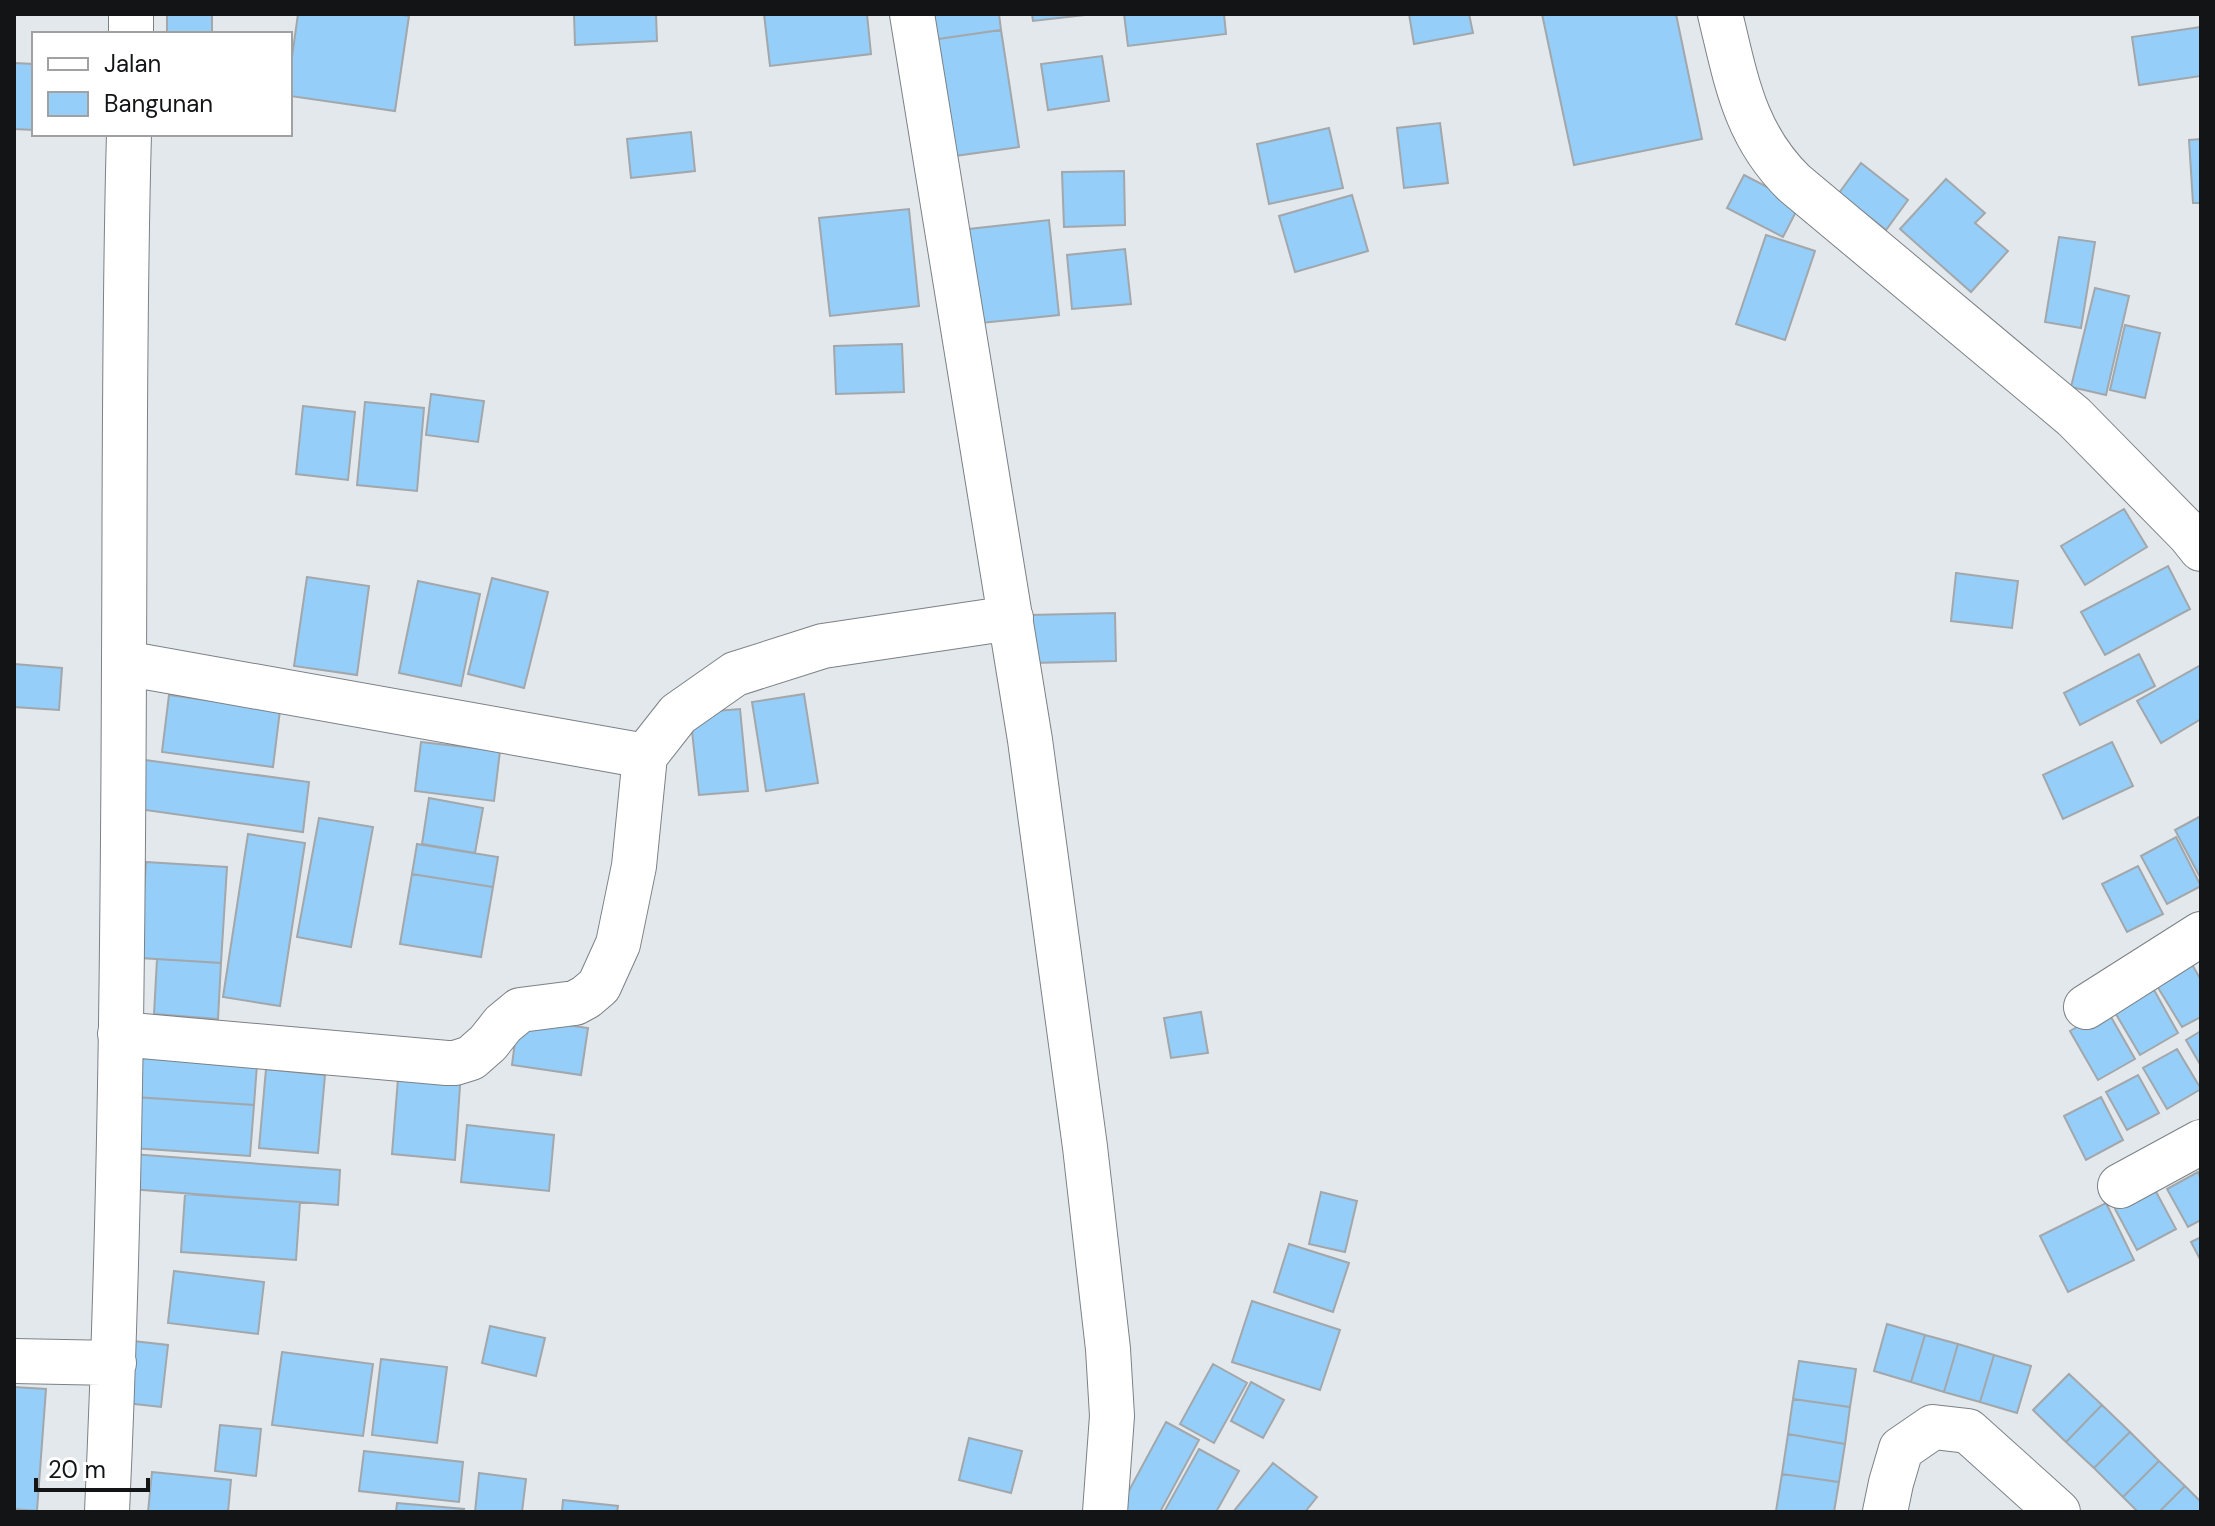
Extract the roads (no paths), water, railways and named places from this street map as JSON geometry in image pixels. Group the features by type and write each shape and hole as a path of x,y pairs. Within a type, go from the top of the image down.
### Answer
{"street":[{"path":"912,14 1030,740 1083,1132 1106,1333 1112,1416 1105,1512"},
{"path":"1720,14 1738,88 1758,138 1775,164 2074,417 2201,549"},
{"path":"107,1512 114,1363 120,1034 129,136"},
{"path":"120,1034 447,1063 471,1058 520,1010 575,1003 599,986 618,944 634,866 645,756 678,714 735,674 823,646 1011,618"},
{"path":"124,663 645,756"},
{"path":"2086,1007 2201,934"},
{"path":"2120,1186 2201,1142"},
{"path":"14,1361 114,1363"},
{"path":"1885,1512 1901,1449 1933,1427 1968,1431 2058,1512"}]}
